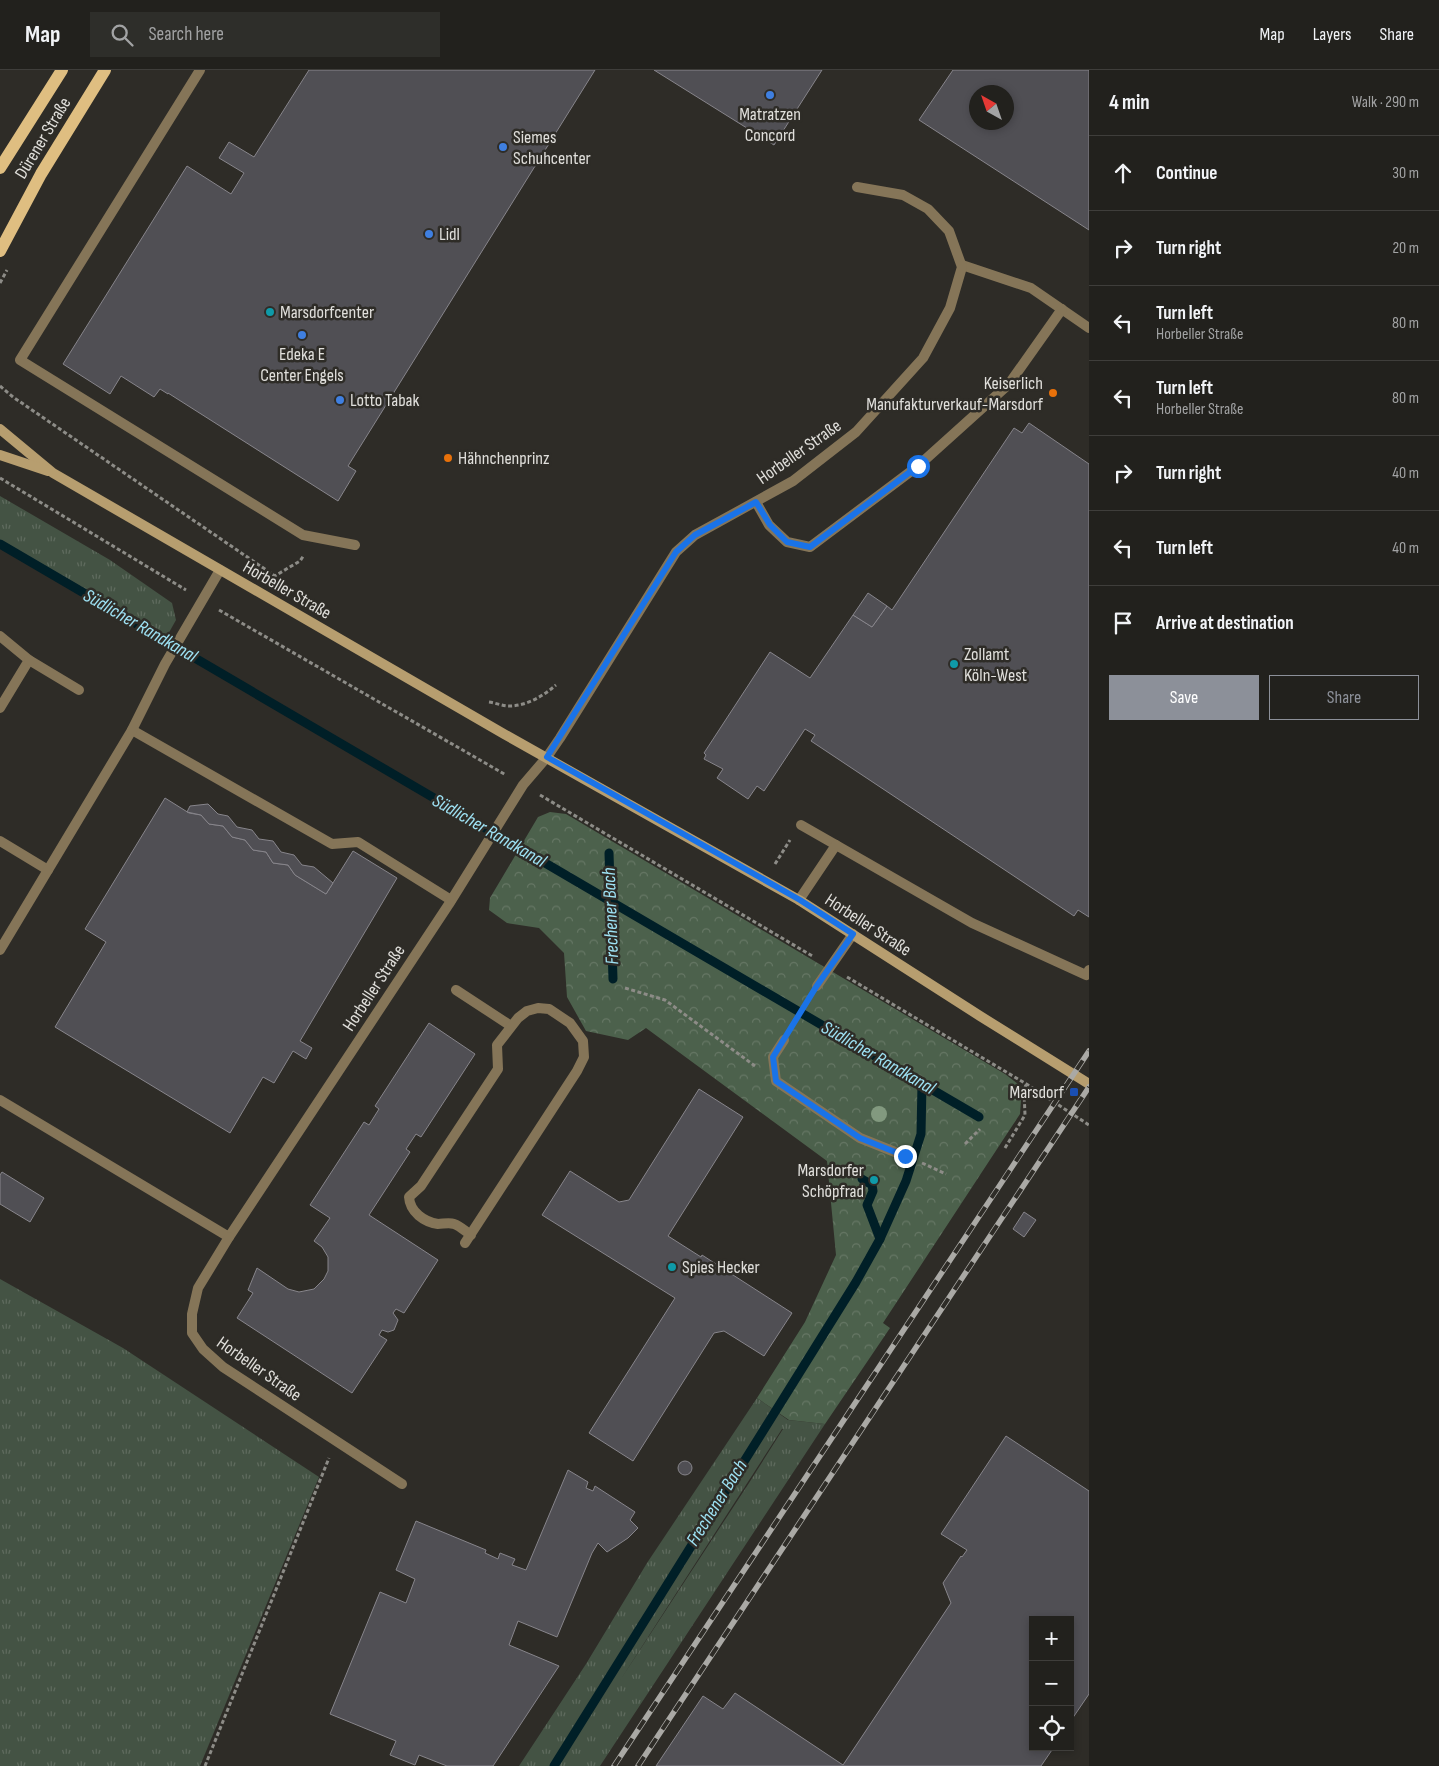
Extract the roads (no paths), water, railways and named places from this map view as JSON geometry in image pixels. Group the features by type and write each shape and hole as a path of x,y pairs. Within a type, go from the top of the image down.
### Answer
{"main road":[{"name":"Dürener Straße","path":"0,168 62,70"},
{"name":"Dürener Straße","path":"0,251 41,174 105,70"},
{"name":"Horbeller Straße","path":"0,429 53,473 800,900 1089,1084"},
{"name":"Horbeller Straße","path":"0,455 53,473"}],"street":[{"path":"200,70 20,360 303,535 355,545"},
{"path":"857,188 903,195 928,210 949,231 962,265 1031,288 1089,328"},
{"name":"Horbeller Straße","path":"402,1484 223,1367 203,1350 192,1332 192,1314 198,1288 229,1237 451,900 503,815 523,785 547,757 676,552 695,535 793,480 856,432 924,358 950,308 962,265"},
{"path":"756,502 770,525 787,542 810,547 918,466 1009,384 1062,309"},
{"name":"Horbeller Straße","path":"0,950 132,730 182,633 220,570"},
{"path":"0,636 29,660 79,690"},
{"path":"0,708 29,660"},
{"path":"132,730 332,844 358,842 451,900"},
{"path":"801,825 972,923 1086,975 1089,970"},
{"path":"0,841 48,870"},
{"path":"800,900 836,845"},
{"path":"817,986 853,934"},
{"path":"456,990 511,1026"},
{"path":"538,1008 549,1009 570,1023 583,1041 584,1057 577,1072 468,1239 453,1224 438,1224 427,1221 410,1205 409,1198 421,1186 498,1069 497,1045 511,1026 527,1011 538,1008"},
{"path":"784,1040 773,1057 776,1081 860,1138 905,1156"},
{"path":"0,1100 229,1237"}],"waterway":[{"name":"Südlicher Randkanal","path":"0,544 979,1117"},
{"name":"Frechener Bach","path":"609,853 613,979"},
{"name":"Frechener Bach","path":"554,1766 856,1282 880,1239 906,1181 921,1134 922,1084"},
{"name":"Frechener Bach","path":"862,1179 872,1185 873,1191 867,1205 880,1239"}],"railway":[{"path":"614,1766 1089,1051"},
{"path":"638,1766 1089,1087"}],"place":[{"name":"Matratzen Concord","path":"770,95"},
{"name":"Siemes Schuhcenter","path":"503,147"},
{"name":"Lidl","path":"429,234"},
{"name":"Marsdorfcenter","path":"270,312"},
{"name":"Edeka E Center Engels","path":"302,335"},
{"name":"Keiserlich Manufakturverkauf-Marsdorf","path":"1053,393"},
{"name":"Lotto Tabak","path":"340,400"},
{"name":"Hähnchenprinz","path":"448,458"},
{"name":"Zollamt Köln-West","path":"954,664"},
{"name":"Marsdorf","path":"1074,1092"},
{"name":"Marsdorfer Schöpfrad","path":"874,1180"},
{"name":"Spies Hecker","path":"672,1267"}]}
